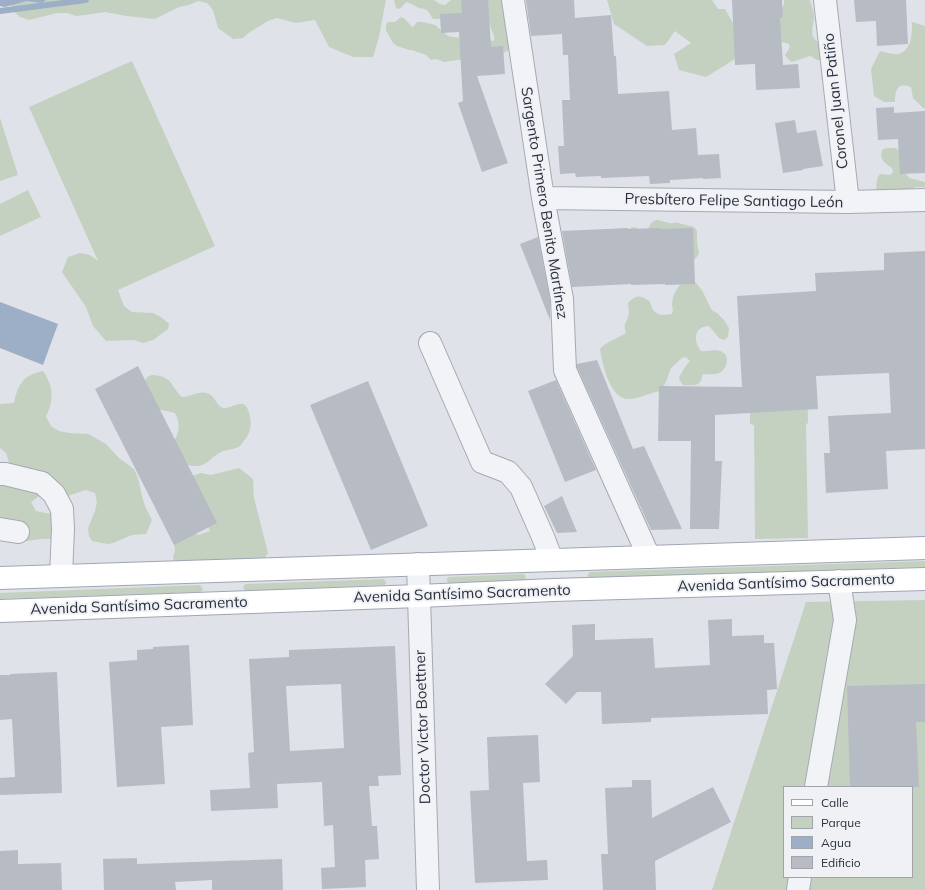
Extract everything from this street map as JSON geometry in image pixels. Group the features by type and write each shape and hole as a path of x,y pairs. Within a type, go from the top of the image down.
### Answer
{"main road":[{"name":"Avenida Santísimo Sacramento","path":"0,578 925,548"},
{"path":"552,560 553,590"},
{"path":"236,570 236,603"},
{"name":"Avenida Santísimo Sacramento","path":"0,611 553,590 925,579"}],"street":[{"name":"Sargento Primero Benito Martínez","path":"513,0 543,198 562,299 565,370 649,557"},
{"name":"Coronel Juan Patiño","path":"825,0 848,202"},
{"name":"Presbítero Felipe Santiago León","path":"543,198 848,202 925,200"},
{"path":"430,343 482,462 508,472 521,487 552,560"},
{"path":"0,474 42,483 54,494 62,509 63,529 61,576"},
{"name":"Doctor Victor Boettner","path":"418,564 428,890"},
{"path":"816,786 845,620 839,581"},
{"path":"798,890 800,878"}],"green space":[{"path":"11,0 386,0 379,37 373,57 353,57 329,47 315,20 296,23 277,18 268,21 243,38 233,39 218,28 213,10 207,3 198,1 179,7 155,19 105,12 76,16 67,13 57,13 29,20 20,17 12,10"},
{"path":"394,0 434,0 445,5 451,0 519,0 510,50 503,53 444,62 436,59 431,60 426,55 397,46 393,43 386,30 386,25 388,22 395,22 401,17 405,19 412,27 417,22 435,25 448,36 494,41 494,35 490,24 484,19 433,19 425,9 419,8 407,2 401,8 396,8"},
{"path":"607,0 712,0 718,9 725,9 737,30 738,57 706,77 679,70 674,54 691,43 675,31 665,45 647,46 614,24"},
{"path":"784,0 810,0 814,14 813,35 817,41 821,43 826,60 817,60 810,56 792,62 785,55 789,49 789,44 778,42 778,10 783,6"},
{"path":"912,22 925,26 925,108 923,108 913,98 911,87 900,86 896,91 895,102 884,102 874,96 871,69 880,51 899,54 907,49 912,31"},
{"path":"132,61 215,246 118,290 124,306 132,312 153,313 161,317 169,324 168,329 153,340 143,343 134,340 106,341 93,326 86,307 62,272 68,257 80,253 90,255 98,261 29,107"},
{"path":"0,118 18,175 0,181"},
{"path":"886,148 895,148 899,150 906,174 909,178 925,182 925,187 877,192 876,187 880,174 890,175 893,172 892,168 885,163 881,156 882,150"},
{"path":"28,190 41,217 0,236 0,204"},
{"path":"656,220 694,227 697,231 699,254 696,258 692,261 629,229 634,227 647,230 652,222"},
{"path":"693,281 703,292 713,311 724,320 729,328 728,337 724,340 719,338 709,326 700,328 696,335 698,347 701,351 720,351 726,355 726,365 722,371 717,374 703,374 701,381 697,384 683,385 679,377 690,361 686,357 682,358 671,368 661,391 632,399 622,397 616,393 608,379 600,349 626,333 625,325 629,313 628,303 635,297 641,297 650,302 656,313 665,315 672,314 672,305 675,292 681,284"},
{"path":"806,309 808,538 755,539 754,425 750,424 748,310"},
{"path":"43,371 47,377 52,394 49,411 46,417 51,426 59,431 88,434 106,444 119,458 134,469 138,478 145,506 152,520 146,534 132,535 108,544 92,541 89,536 88,528 97,502 95,493 86,490 58,499 39,496 31,502 36,511 56,514 73,523 75,532 69,540 59,541 40,539 21,542 0,520 0,479 13,470 6,453 0,448 0,404 14,403 20,385 23,381 31,375"},
{"path":"152,375 164,377 182,397 203,393 209,394 221,407 224,408 237,404 245,405 248,409 251,424 249,433 241,445 234,449 223,451 203,465 186,465 174,441 179,427 175,413 156,409 143,385 147,377"},
{"path":"239,468 253,479 254,498 268,553 256,574 174,561 174,542 188,532 198,535 210,531 203,514 192,476 201,473 211,475"},
{"path":"925,561 925,567 588,577 590,572"},
{"path":"525,575 526,579 523,581 449,583 447,581 447,578 449,577"},
{"path":"385,580 386,584 384,585 246,591 243,588 246,584"},
{"path":"200,585 203,590 200,592 0,599 0,593"},
{"path":"925,600 925,890 712,890 806,602"}],"water":[{"path":"0,0 46,0 42,3 27,1 5,7 0,6"},
{"path":"0,302 58,324 43,365 0,348"}],"building":[{"path":"461,0 488,0 491,47 503,46 505,74 477,76 508,163 482,172 458,103 463,101 459,32 441,33 440,14 462,13"},
{"path":"526,0 574,0 575,18 611,15 614,56 616,56 618,94 669,91 672,130 696,128 698,155 719,154 721,178 670,180 670,183 650,184 649,176 601,178 601,176 576,177 575,173 560,174 558,146 564,146 562,100 570,100 568,55 563,55 562,34 531,36"},
{"path":"732,0 782,0 783,17 780,18 783,65 798,64 800,88 756,90 755,64 735,65"},
{"path":"854,0 906,0 908,44 877,46 876,21 856,22"},
{"path":"894,107 894,113 925,111 925,173 900,174 898,139 878,140 876,108"},
{"path":"795,120 797,133 816,130 823,166 783,173 775,123"},
{"path":"628,228 693,228 695,284 631,284 572,287 562,231"},
{"path":"538,237 550,300 550,320 520,244"},
{"path":"925,251 925,449 886,451 888,489 826,493 824,453 830,453 828,416 891,413 889,373 816,376 818,409 715,415 715,461 722,461 719,529 690,529 691,441 658,441 659,386 742,387 737,296 816,291 815,273 884,270 884,253"},
{"path":"597,360 633,449 644,446 682,529 651,530 577,367 577,364"},
{"path":"138,366 217,523 174,545 95,389"},
{"path":"556,380 596,470 565,482 528,391"},
{"path":"368,381 428,526 371,550 310,405"},
{"path":"562,496 577,532 557,533 544,506"},
{"path":"732,619 732,636 764,635 764,643 774,643 777,689 767,690 768,714 651,718 651,722 602,724 601,692 577,692 566,704 545,684 573,656 572,625 595,624 595,640 653,638 655,668 710,665 708,620"},
{"path":"189,645 193,725 161,727 165,784 117,787 109,662 137,660 137,650 153,649 153,647"},
{"path":"395,646 401,775 378,776 379,786 369,786 372,826 377,826 379,859 365,860 366,887 322,889 321,868 335,867 333,825 324,826 322,782 277,784 278,808 211,811 210,790 250,788 248,753 254,752 249,659 289,657 289,650","holes":["341,684 344,748 290,751 286,686"]},
{"path":"57,672 62,793 0,795 0,778 15,777 12,719 0,720 0,675"},
{"path":"925,684 925,722 916,722 919,787 850,786 847,686"},
{"path":"538,735 540,782 523,783 527,861 547,860 548,880 475,883 470,791 489,790 487,737"},
{"path":"632,780 651,780 652,818 713,787 731,822 655,861 656,890 603,890 601,854 608,854 605,788 632,787"},
{"path":"18,850 18,864 61,863 62,890 0,890 0,851"},
{"path":"137,858 137,864 282,859 283,890 212,890 212,880 175,882 176,890 104,890 103,859"}],"waterway":[{"path":"0,11 86,0"}]}
